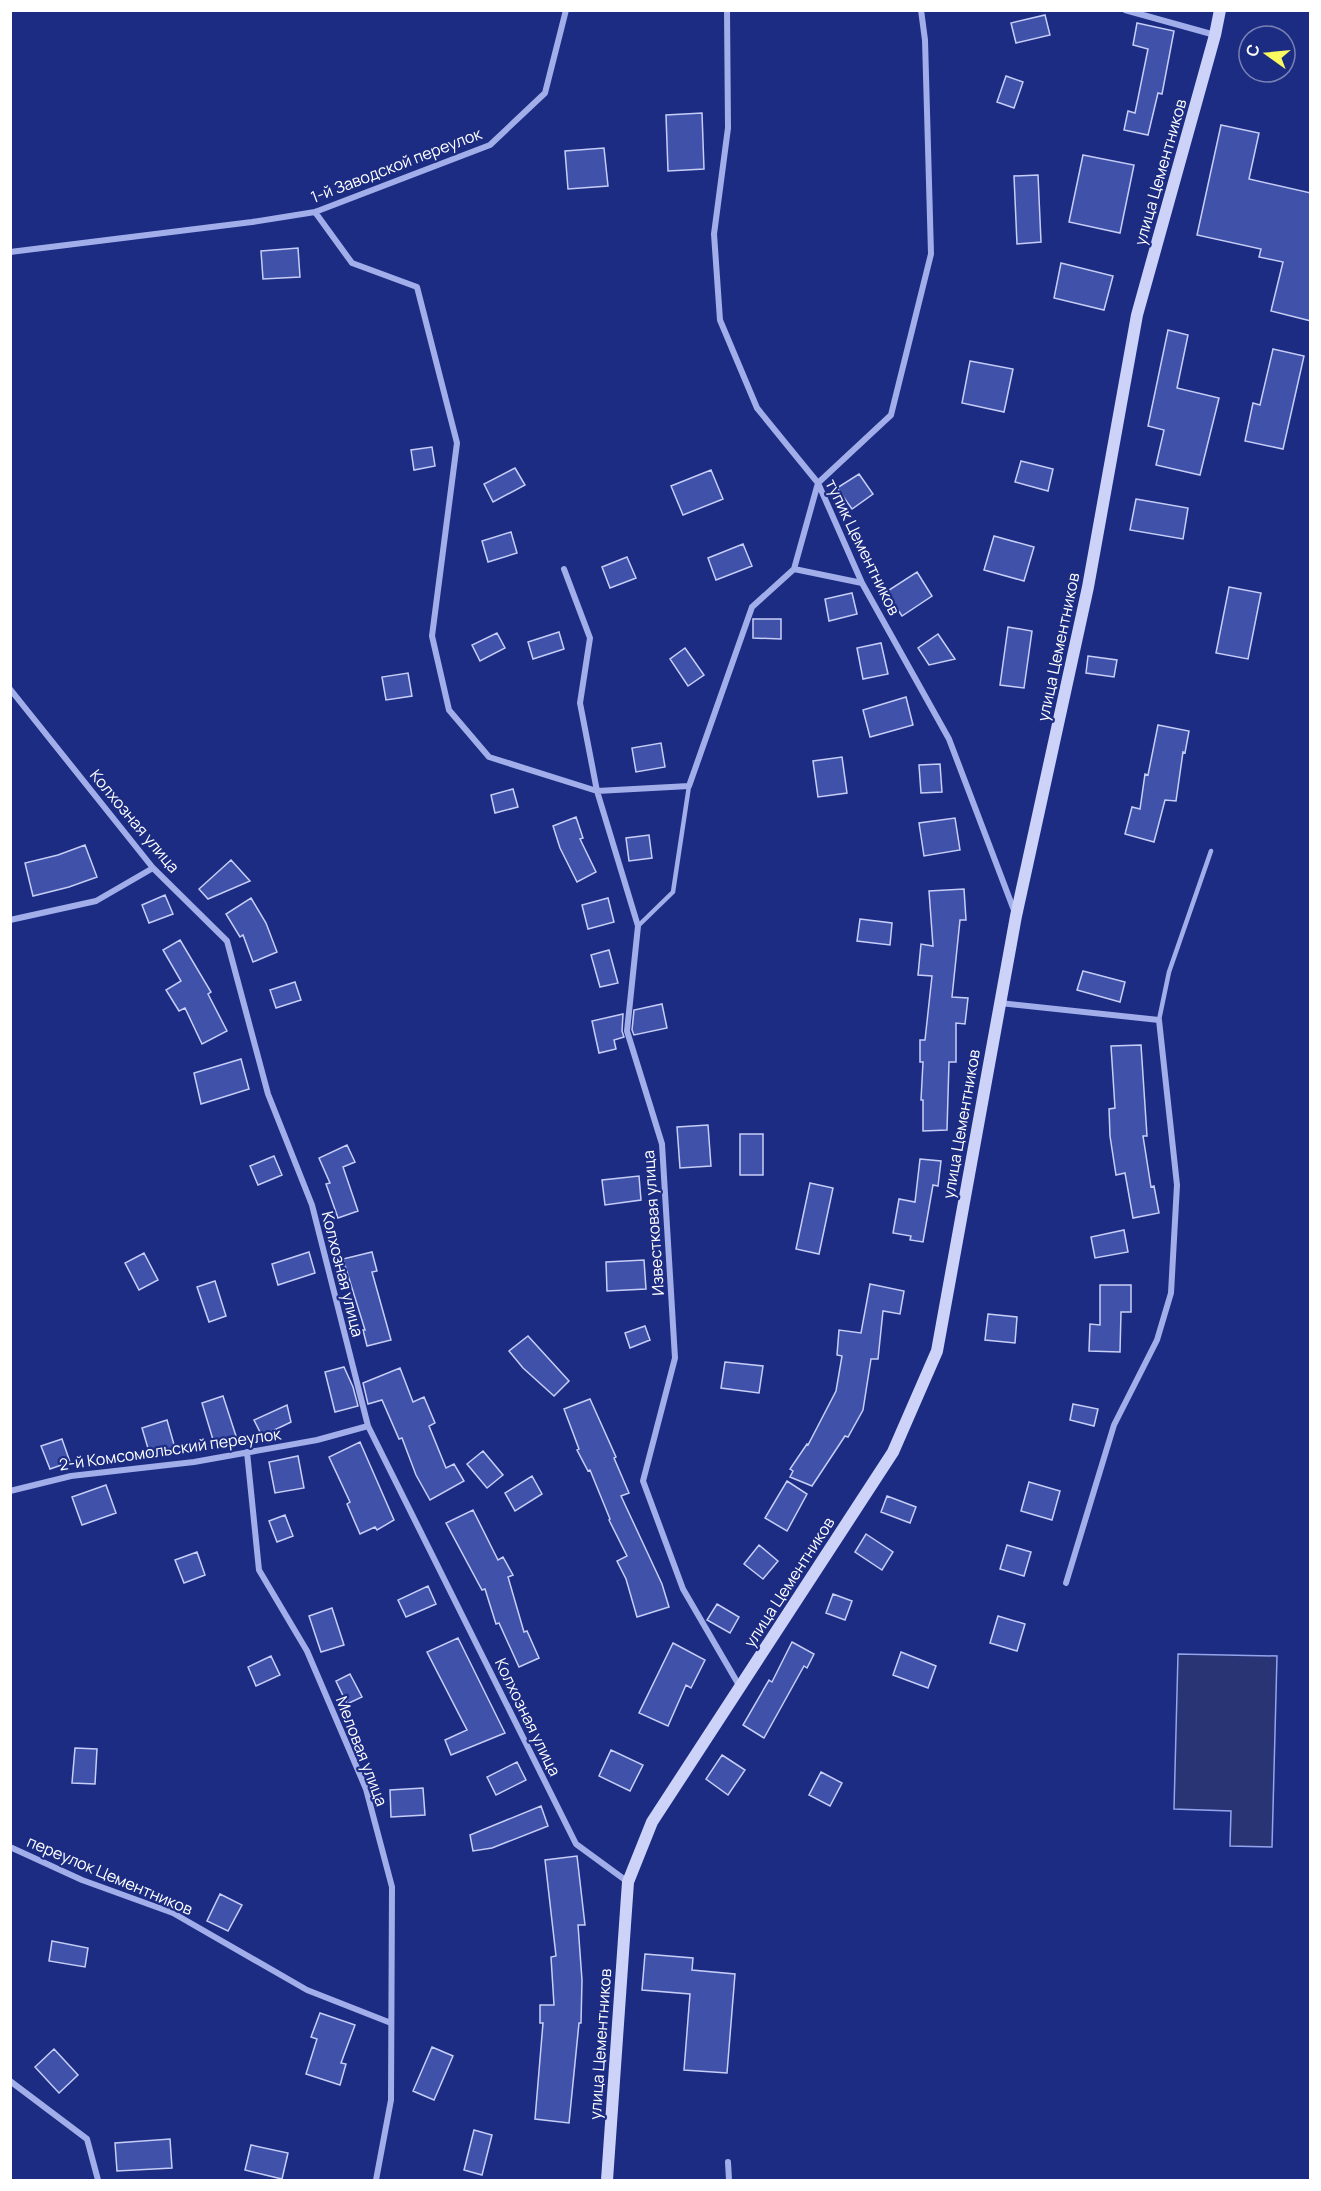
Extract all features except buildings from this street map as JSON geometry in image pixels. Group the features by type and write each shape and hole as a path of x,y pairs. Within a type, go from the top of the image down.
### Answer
{"street":[{"name":"1-й Заводской переулок","path":"10,252 315,212 490,145 545,93 566,10"},
{"name":"тупик Цементников","path":"727,10 729,128 714,234 720,320 757,408 818,483 862,583 949,739 1016,916"},
{"path":"315,212 352,263 417,287 457,443 432,636 449,710 489,757 597,791 689,786 752,607 794,569 818,483 891,415 931,254 926,40 921,10"},
{"path":"1125,10 1215,35"},
{"name":"улица Цементников","path":"607,2181 628,1882 652,1822 893,1452 937,1351 1016,916 1088,587 1137,315 1220,10"},
{"name":"Известковая улица","path":"564,569 590,638 580,704 597,791 638,926 627,1031 662,1144 675,1358 643,1481 683,1589 740,1687"},
{"path":"794,569 862,583"},
{"name":"Колхозная улица","path":"10,689 153,868 227,941 268,1094 312,1205 368,1426 576,1844 628,1882"},
{"path":"10,920 96,901 153,868"},
{"path":"1000,1003 1159,1020 1177,1185 1171,1293 1157,1340 1114,1425 1066,1583"},
{"name":"2-й Комсомольский переулок","path":"10,1491 71,1476 194,1462 317,1440 368,1426"},
{"name":"Меловая улица","path":"247,1452 259,1570 307,1651 366,1789 392,1887 391,2100 376,2181"},
{"name":"переулок Цементников","path":"10,1847 82,1880 173,1913 307,1990 391,2023"},
{"path":"10,2081 87,2139 98,2181"},
{"path":"728,2162 729,2181"}],"lane":[{"path":"638,926 673,892 689,786"},
{"path":"1159,1020 1168,972 1211,851"}],"water":[{"path":"1178,1654 1277,1656 1272,1847 1230,1846 1231,1811 1174,1809"}]}
